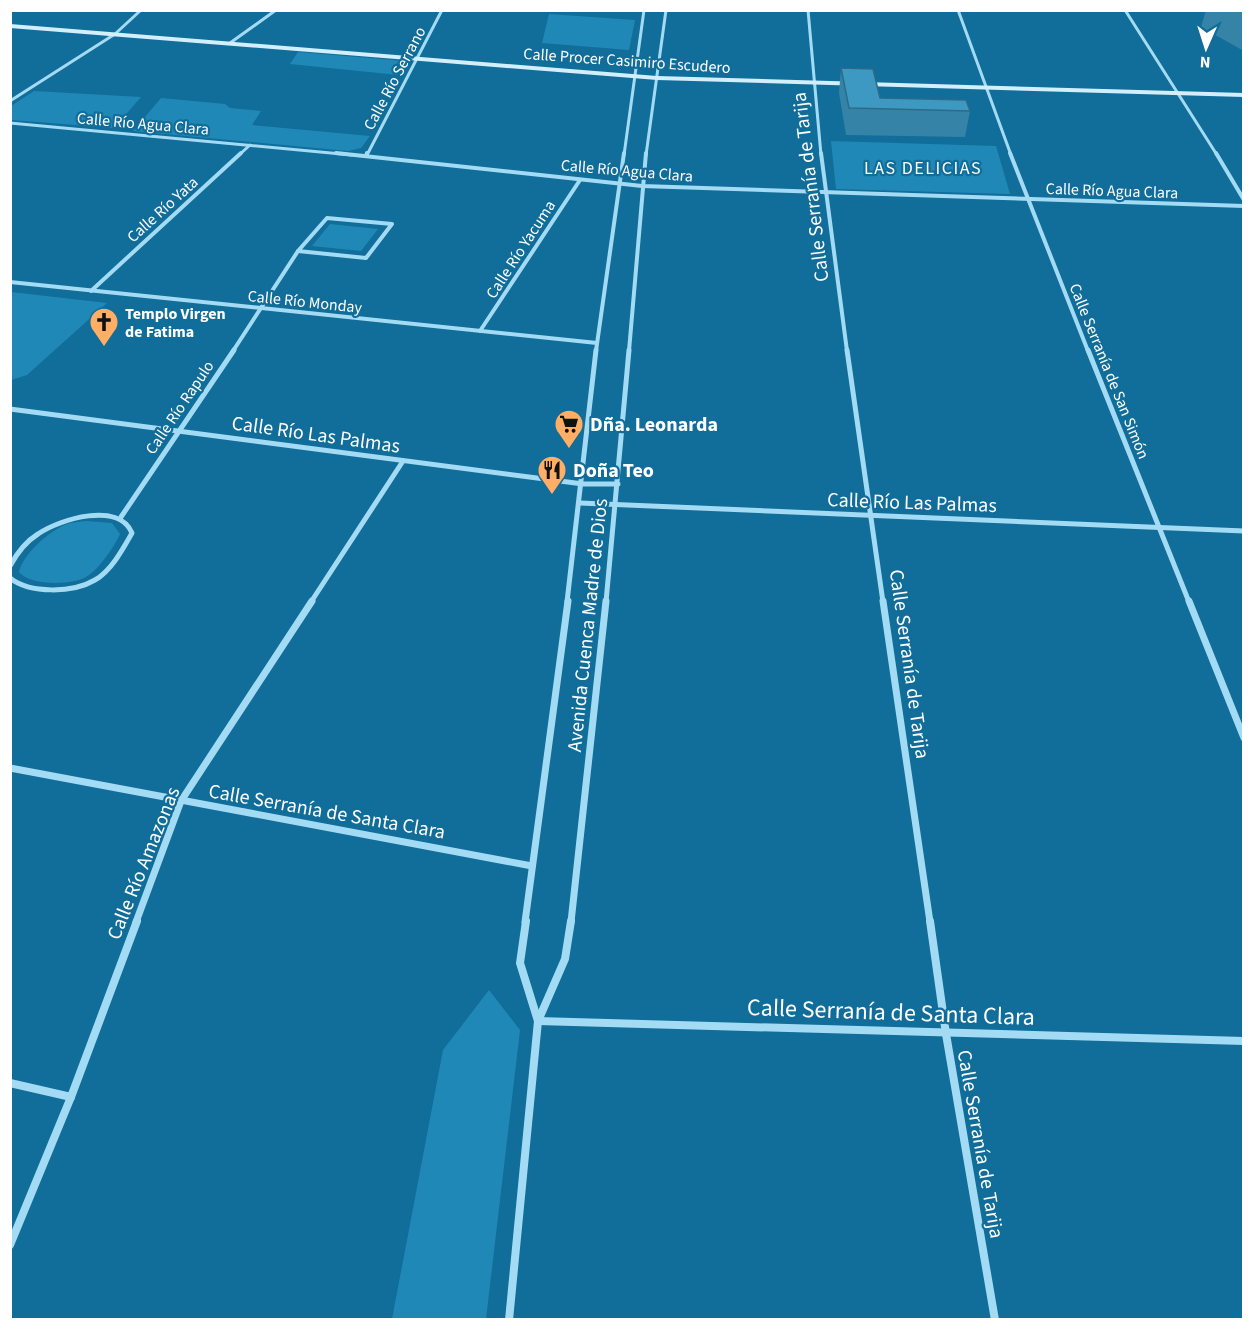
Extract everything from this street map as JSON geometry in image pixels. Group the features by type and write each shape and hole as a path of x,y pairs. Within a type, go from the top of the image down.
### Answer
{"main road":[{"name":"Calle Procer Casimiro Escudero","path":"10,26 657,78 1244,95"}],"street":[{"path":"10,101 115,34 141,10"},
{"path":"230,43 276,10"},
{"name":"Calle Río Serrano","path":"366,156 420,58 442,10"},
{"name":"Avenida Cuenca Madre de Dios","path":"538,1021 520,963 583,484 597,343 621,185 633,75 644,10"},
{"name":"Avenida Cuenca Madre de Dios","path":"509,1320 538,1021 565,959 578,872 618,484 642,186 666,10"},
{"name":"Calle Serranía de Tarija","path":"808,10 824,192 946,1034 995,1320"},
{"name":"Calle Serranía de San Simón","path":"958,10 1027,199 1157,527 1244,738"},
{"path":"1125,10 1180,93 1244,200"},
{"path":"1199,10 1221,11"},
{"name":"Calle Río Agua Clara","path":"10,123 366,156 621,185 1244,206"},
{"name":"Calle Río Yata","path":"91,291 250,145"},
{"name":"Calle Río Yacuma","path":"480,331 580,180"},
{"name":"Calle Río Rapulo","path":"120,517 262,309 298,251 327,218 392,224 366,258 298,251"},
{"name":"Calle Río Monday","path":"10,282 597,343"},
{"name":"Calle Río Las Palmas","path":"10,409 583,484 618,484"},
{"name":"Calle Río Amazonas","path":"10,1245 71,1097 181,801 403,461"},
{"name":"Calle Río Las Palmas","path":"580,503 1244,531"},
{"path":"10,566 22,549 49,527 64,519 88,515 120,517 129,524 132,533 95,580 59,588 31,588 14,583 10,578"},
{"name":"Calle Serranía de Santa Clara","path":"10,768 532,866"},
{"name":"Calle Serranía de Santa Clara","path":"538,1021 1244,1041"},
{"path":"10,1083 71,1097"}],"shaded area":[{"path":"549,14 635,20 629,50 542,43"},
{"path":"298,52 405,61 398,75 290,64"},
{"path":"34,91 141,97 114,128 11,120 11,106"},
{"path":"161,98 225,104 230,108 261,111 252,125 370,136 361,148 348,151 133,131"},
{"path":"831,141 996,146 1010,194 836,189"},
{"path":"330,224 378,229 361,251 312,246"},
{"path":"11,292 107,303 27,375 11,380"},
{"path":"86,521 112,523 120,534 107,556 89,575 74,581 53,583 32,580 19,572 31,551 45,538 67,524"},
{"path":"489,990 520,1030 486,1319 392,1319 443,1050"}],"building":[{"path":"841,68 873,69 880,98 966,100 970,111 849,108"}],"place":[{"name":"Templo Virgen de Fatima","path":"104,348"},
{"name":"Dña. Leonarda","path":"569,450"},
{"name":"Doña Teo","path":"552,496"}],"district":[{"name":"LAS DELICIAS","path":"923,168"}]}
